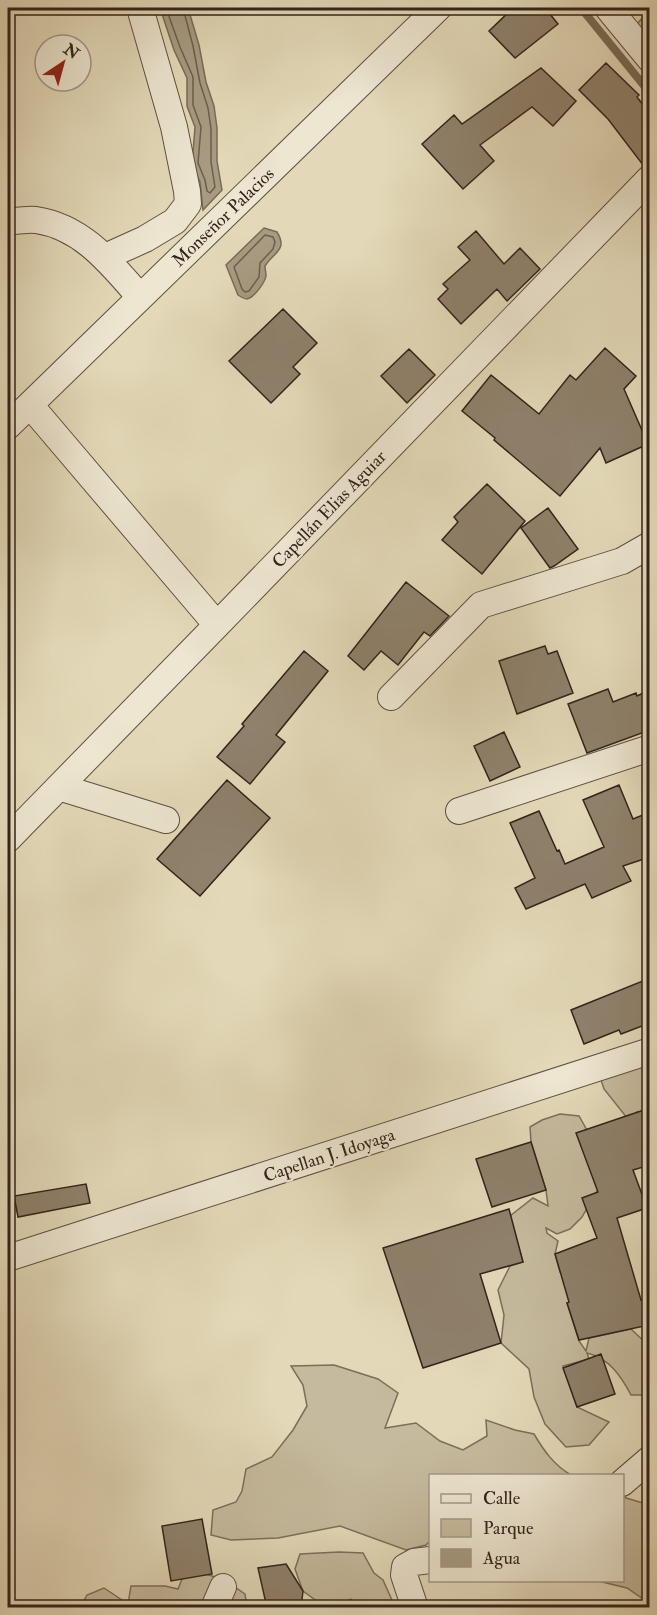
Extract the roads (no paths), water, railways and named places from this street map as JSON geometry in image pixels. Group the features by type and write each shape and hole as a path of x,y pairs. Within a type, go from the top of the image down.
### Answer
{"street":[{"path":"105,257 145,239 175,221 188,204 174,127 140,8"},
{"name":"Monseñor Palacios","path":"8,426 438,8"},
{"path":"608,8 650,59"},
{"name":"Capellán Elias Aguiar","path":"8,839 650,178"},
{"path":"8,222 34,220 60,226 75,233 105,257 140,297"},
{"path":"30,405 217,625"},
{"path":"391,697 481,605 622,561 650,545"},
{"path":"459,811 650,748"},
{"path":"59,787 166,820"},
{"name":"Capellan J. Idoyaga","path":"8,1258 650,1051"},
{"path":"624,1481 650,1459"},
{"path":"415,1608 404,1575 405,1567 414,1562 429,1560"}],"water":[{"path":"160,8 188,8 214,106 217,161 222,190 203,210 200,182 192,164 195,127 187,106 187,78 174,50"},
{"path":"264,228 277,232 280,247 265,266 266,276 261,286 253,296 245,299 238,295 226,265"}],"waterway":[{"path":"581,8 650,93"}]}
